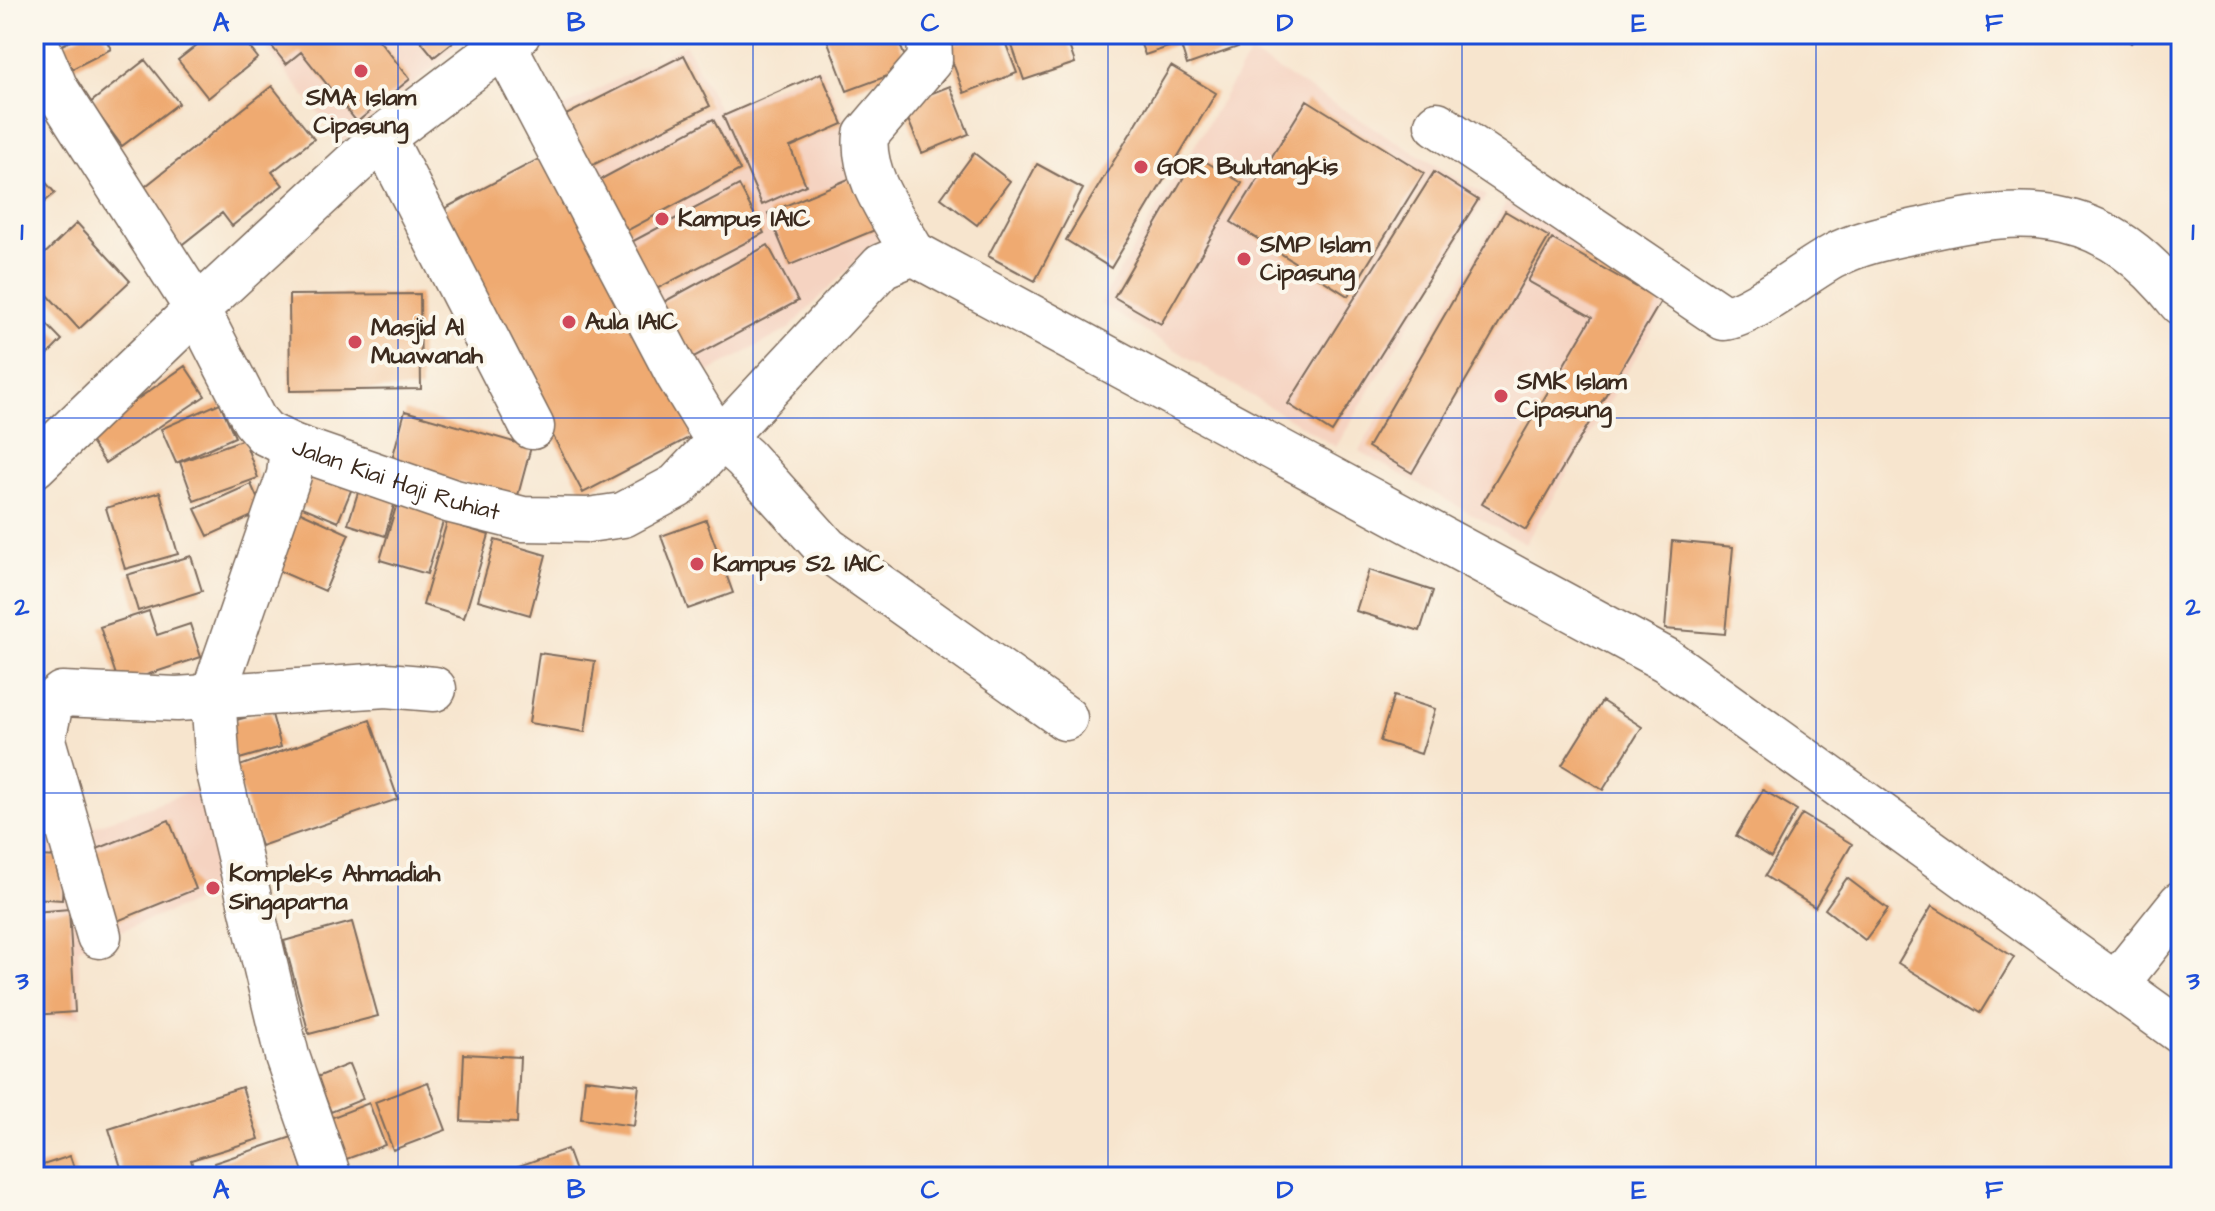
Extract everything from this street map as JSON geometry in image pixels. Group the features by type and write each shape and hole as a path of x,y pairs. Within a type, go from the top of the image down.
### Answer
{"street":[{"path":"929,34 930,60 866,135 864,151 898,259 1666,660 2166,1021"},
{"name":"Jalan Kiai Haji Ruhiat","path":"34,38 56,89 197,309 254,420 265,433 292,446 451,501 523,519 588,520 623,515 677,486 898,259"},
{"path":"34,466 197,309 383,137 511,39 678,375 709,426 745,458 827,549 1065,718"},
{"path":"1437,124 1724,318 1738,317 1807,270 1839,253 1948,223 2011,215 2071,219 2099,231 2127,247 2181,303"},
{"path":"383,137 532,427"},
{"path":"292,446 289,475 213,695 218,768 287,1056 329,1177"},
{"path":"99,936 43,740 51,703 62,694 177,699 386,685 434,689"},
{"path":"2116,984 2181,903"}],"shaded area":[{"name":"SMA Islam Cipasung","path":"255,34 262,34 286,64 301,52 410,79 374,34 415,34 434,57 463,34 475,34 342,142"},
{"name":"Kampus IAIC","path":"685,44 720,111 821,67 891,225 789,329 687,384 551,114","holes":["684,55 589,167 564,116","821,73 843,124 790,148 806,185 762,205 723,116","712,119 740,170 619,235","853,177 875,229 790,265 769,213","739,186 764,233 647,294 622,247","768,246 798,301 690,359"]},
{"name":"SMP Islam Cipasung","path":"1250,53 1486,196 1336,447 1100,304","holes":["1307,100 1424,173 1348,296 1231,222","1196,156 1242,183 1161,323 1115,296","1477,201 1333,431 1288,404"]},
{"name":"SMK Islam Cipasung","path":"1507,201 1672,296 1525,544 1359,451","holes":["1505,211 1549,237 1412,473 1368,446","1552,239 1660,302 1525,530 1482,504 1592,317 1528,281"]},
{"name":"Kompleks Ahmadiah Singaparna","path":"199,788 232,887 78,948 81,1016 34,1019 34,1015 75,1012 69,910 34,912 34,898 62,899 64,858 34,856 34,822 50,817 64,837","holes":["168,820 196,889 110,924 82,855"]}],"building":[{"path":"84,34 103,34 111,49 72,69 60,46"},
{"path":"211,34 239,34 258,58 208,98 178,60"},
{"name":"SMA Islam Cipasung","path":"262,34 374,34 410,79 357,122 301,52 286,64"},
{"name":"SMA Islam Cipasung","path":"415,34 463,34 434,57"},
{"path":"825,34 896,34 909,68 847,91"},
{"path":"982,34 1002,34 1017,73 964,93 947,47"},
{"path":"1008,34 1065,34 1075,63 1024,80"},
{"path":"1137,34 1233,34 1238,47 1187,65 1180,43 1145,55"},
{"path":"2121,34 2139,34 2131,43"},
{"path":"684,55 710,106 589,167 564,116"},
{"path":"145,60 179,103 122,146 90,103"},
{"name":"GOR Bulutangkis","path":"1171,66 1216,93 1111,268 1066,240"},
{"path":"821,73 843,124 790,147 806,185 762,205 723,116"},
{"path":"272,86 314,139 272,172 283,185 232,226 222,213 179,247 137,193"},
{"path":"950,86 969,134 922,153 902,105"},
{"path":"1307,100 1424,173 1348,296 1231,222"},
{"path":"713,119 740,170 619,235 592,184"},
{"name":"Aula IAIC","path":"556,150 702,431 583,493 436,213"},
{"path":"974,153 1010,181 977,225 941,198"},
{"path":"1196,156 1242,183 1161,324 1114,297"},
{"path":"1037,164 1083,189 1035,281 988,256"},
{"path":"34,169 55,193 34,211"},
{"path":"1434,172 1478,200 1332,432 1288,404"},
{"path":"853,177 875,230 790,265 768,213"},
{"path":"739,185 764,233 647,294 622,247"},
{"path":"1505,211 1549,237 1412,473 1368,447"},
{"path":"77,223 130,281 79,329 34,280 34,264"},
{"path":"1552,239 1661,301 1526,530 1482,504 1592,317 1528,281"},
{"path":"768,245 798,301 690,359 660,304"},
{"name":"Masjid Al Muawanah","path":"420,294 421,389 290,391 289,295"},
{"path":"34,311 62,340 34,369"},
{"path":"185,366 205,396 105,463 86,435"},
{"path":"220,403 235,437 176,463 161,429"},
{"path":"405,411 531,447 517,499 391,463"},
{"path":"244,439 258,478 194,501 180,462"},
{"path":"310,462 355,481 338,522 293,503"},
{"path":"361,483 397,495 385,536 348,524"},
{"path":"251,484 263,511 208,536 195,509"},
{"path":"160,492 178,554 125,569 106,508"},
{"path":"399,497 446,512 427,574 380,560"},
{"path":"292,508 349,534 325,591 268,566"},
{"name":"Kampus S2 IAIC","path":"706,520 733,593 688,609 661,536"},
{"path":"447,522 489,535 464,618 423,605"},
{"path":"495,540 546,555 530,615 478,600"},
{"path":"1672,541 1733,547 1725,634 1665,629"},
{"path":"191,556 202,591 138,611 127,575"},
{"path":"1369,570 1433,591 1420,631 1356,611"},
{"path":"149,611 157,635 190,624 201,657 119,684 100,627"},
{"path":"539,653 595,661 585,732 529,723"},
{"path":"1394,696 1435,709 1421,754 1380,741"},
{"path":"1602,701 1642,727 1603,790 1562,765"},
{"path":"271,711 281,747 236,760 225,723"},
{"path":"370,720 398,799 261,846 234,768"},
{"path":"34,762 51,817 34,822"},
{"path":"1763,790 1797,810 1771,857 1736,836"},
{"path":"1802,814 1852,844 1815,907 1765,876"},
{"path":"169,820 196,889 110,924 82,855"},
{"path":"34,856 64,857 62,900 34,898"},
{"path":"1847,878 1888,909 1865,940 1825,909"},
{"path":"1932,906 2014,957 1980,1013 1898,963"},
{"path":"69,909 75,1012 34,1015 34,912"},
{"path":"352,922 378,1016 309,1034 284,941"},
{"path":"464,1054 520,1057 517,1123 461,1121"},
{"path":"349,1064 363,1099 331,1112 317,1077"},
{"path":"585,1079 639,1085 634,1126 581,1119"},
{"path":"428,1082 446,1130 393,1150 375,1102"},
{"path":"242,1087 259,1139 191,1160 196,1177 124,1177 109,1129"},
{"path":"369,1103 385,1145 341,1161 325,1120"},
{"path":"292,1137 305,1177 218,1177 214,1163"},
{"path":"567,1149 577,1177 516,1177 513,1168"},
{"path":"70,1156 77,1177 34,1177 34,1168"},
{"path":"667,1169 679,1177 661,1177"}],"place":[{"name":"SMA Islam Cipasung","path":"361,71"},
{"name":"GOR Bulutangkis","path":"1141,167"},
{"name":"Kampus IAIC","path":"662,219"},
{"name":"SMP Islam Cipasung","path":"1244,259"},
{"name":"Aula IAIC","path":"569,322"},
{"name":"Masjid Al Muawanah","path":"355,342"},
{"name":"SMK Islam Cipasung","path":"1501,396"},
{"name":"Kampus S2 IAIC","path":"697,564"},
{"name":"Kompleks Ahmadiah Singaparna","path":"213,888"}]}
